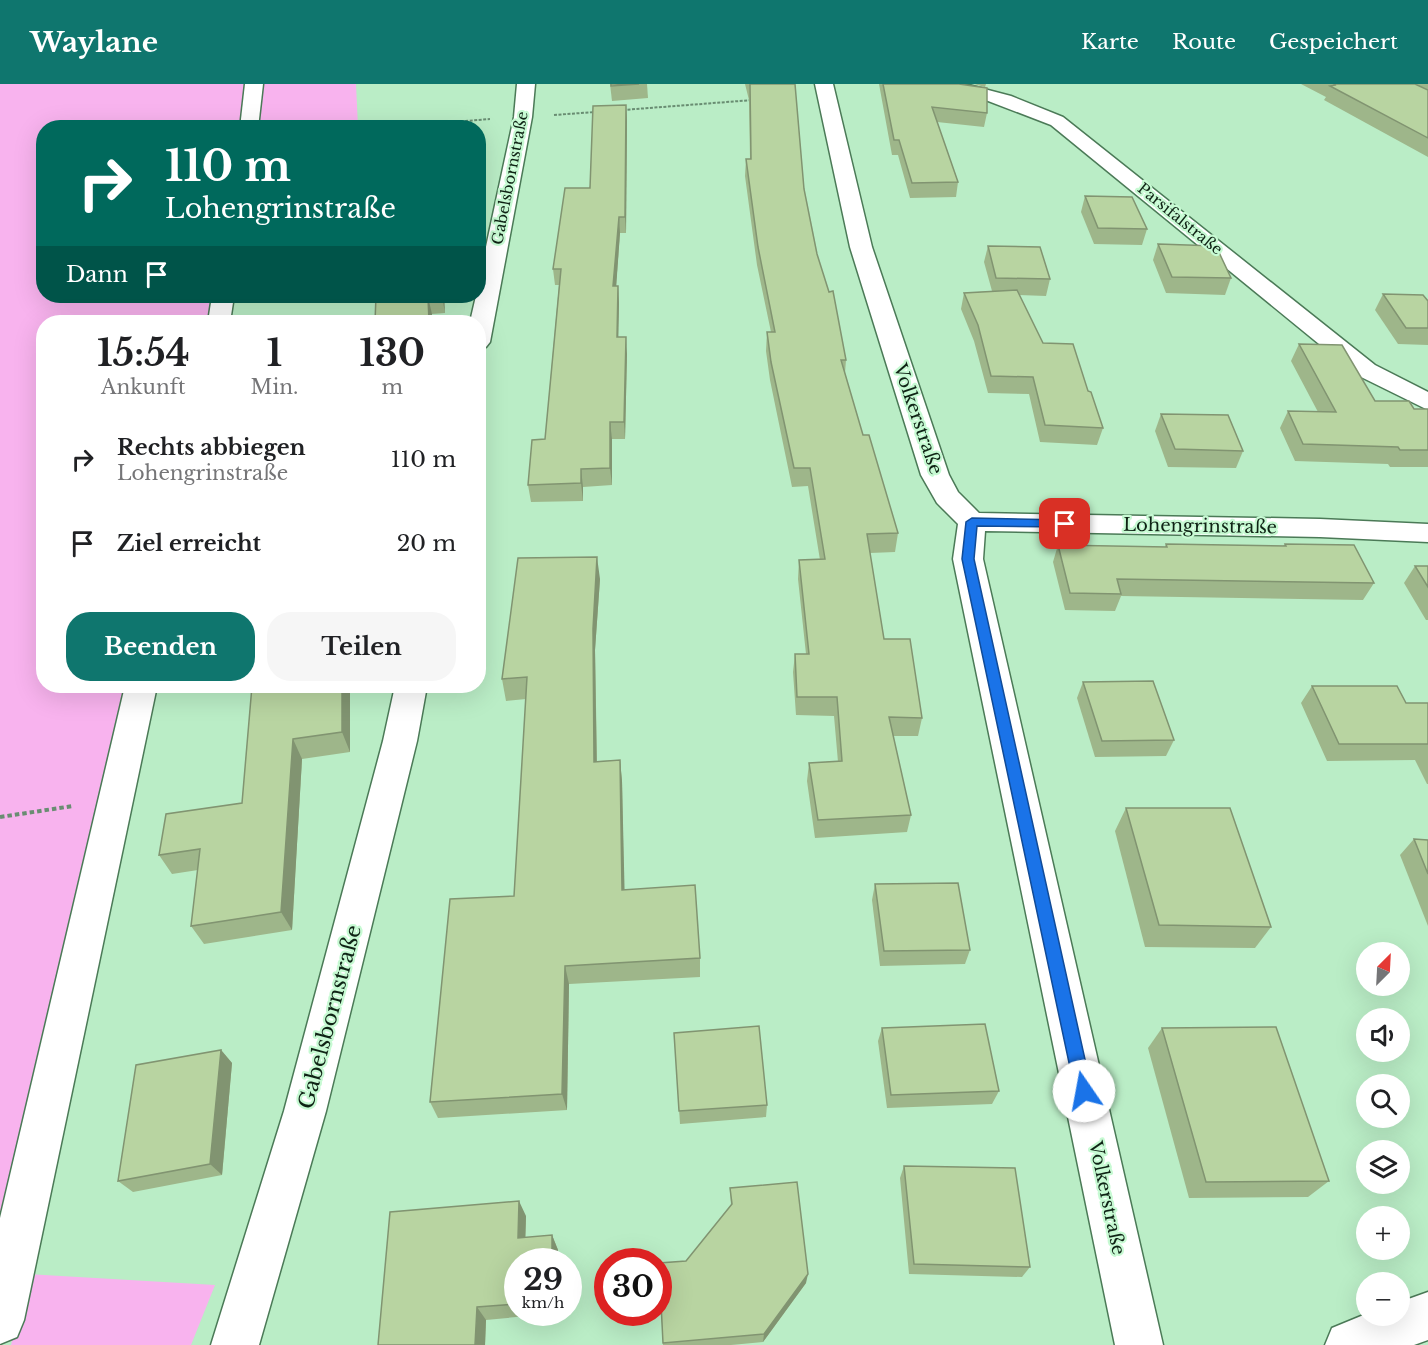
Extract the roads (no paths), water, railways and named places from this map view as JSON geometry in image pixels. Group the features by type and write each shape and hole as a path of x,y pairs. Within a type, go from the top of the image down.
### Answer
{"street":[{"path":"250,120 254,84"},
{"name":"Gabelsbornstraße","path":"486,302 523,117 526,84"},
{"name":"Volkerstraße","path":"824,84 861,248 934,475 947,497 972,522 968,559 1139,1345"},
{"name":"Parsifalstraße","path":"912,84 967,89 1027,106 1057,121 1366,370 1428,402"},
{"path":"1015,84 1027,106"},
{"name":"Lohengrinstraße","path":"972,522 1320,528 1428,533"},
{"path":"0,1320 139,693"},
{"name":"Gabelsbornstraße","path":"235,1345 305,1111 395,763 410,693"},
{"path":"1349,1345 1428,1316"}]}
